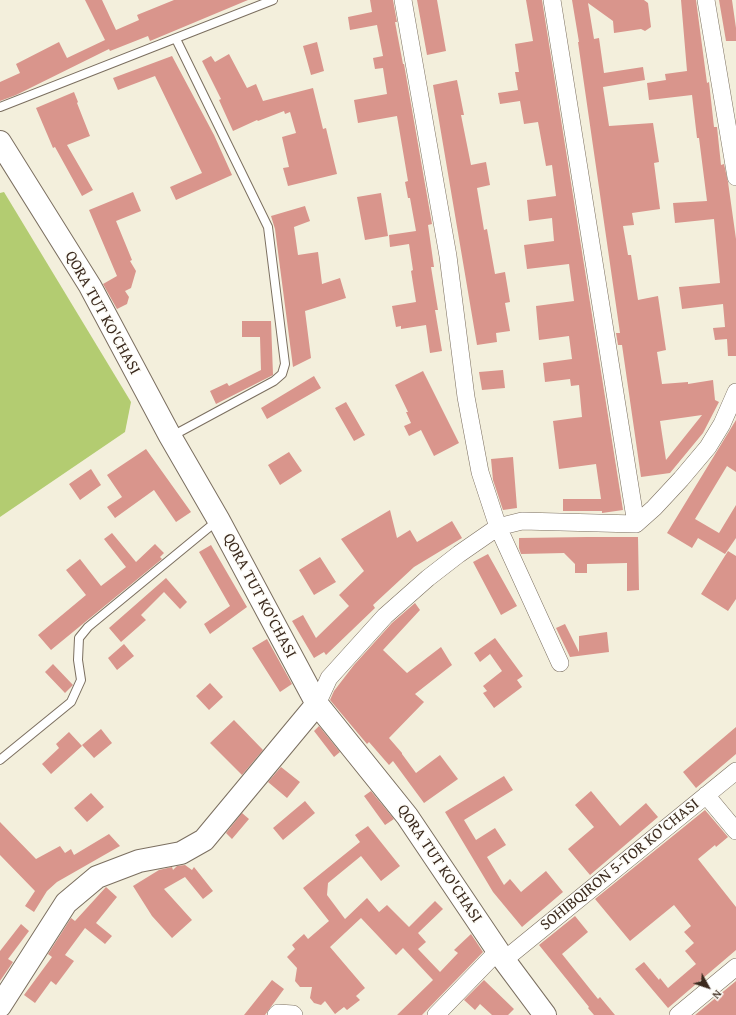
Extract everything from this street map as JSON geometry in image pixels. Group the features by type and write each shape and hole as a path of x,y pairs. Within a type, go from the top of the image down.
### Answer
{"street":[{"path":"402,0 448,256 466,397 480,472 498,527 560,662"},
{"path":"552,0 636,524"},
{"path":"706,0 736,177"},
{"name":"QORA TUT KO'CHASI","path":"2,149 90,286 170,436 218,519 317,704 408,816 501,956 545,1015"},
{"path":"0,1006 66,903 97,877 139,860 181,853 204,840 317,704 329,678 385,616 434,574 459,554 498,527 522,521 636,524 681,480 708,447 722,424 736,392"},
{"name":"SOHIBQIRON 5-TOR KO'CHASI","path":"436,1015 501,956 736,771"},
{"path":"706,795 736,831"},
{"path":"678,1015 736,967"},
{"path":"276,1015 278,1013 294,1015"}],"lane":[{"path":"0,107 273,0"},
{"path":"170,436 274,381 282,374 285,364 268,227 176,39"},
{"path":"0,760 71,702 81,680 78,660 79,638 88,627 218,519"}],"green space":[{"path":"4,192 131,402 125,432 0,517 0,193"}],"building":[{"path":"85,0 102,0 116,30 139,20 137,15 174,0 248,0 150,41 148,36 110,51 109,49 16,95 0,101 0,82 20,73 16,64 59,42 67,58 105,40"},
{"path":"370,0 393,0 397,22 395,22 404,64 432,224 428,225 434,267 431,267 438,310 435,310 442,351 430,353 426,325 401,329 401,326 396,327 392,306 416,302 411,271 413,270 409,244 390,247 389,235 416,231 410,198 408,198 405,182 408,181 397,116 358,123 354,100 387,94 383,68 375,69 373,58 383,56 377,25 350,30 348,17 372,12"},
{"path":"417,0 437,0 446,51 427,55"},
{"path":"526,0 542,0 623,510 602,513 602,511 563,511 563,499 601,499 596,464 559,469 553,421 582,417 579,385 571,386 570,379 545,382 543,363 572,359 569,336 539,340 536,306 574,301 569,264 527,269 524,245 554,241 552,218 529,221 527,200 556,196 552,165 546,166 538,122 524,124 520,101 500,104 498,93 518,90 515,72 519,72 515,44 533,41"},
{"path":"572,0 644,0 648,3 651,27 645,31 641,29 614,33 613,21 588,3 594,39 599,38 604,73 643,67 645,80 603,87 609,126 653,123 659,162 654,163 660,209 632,213 634,225 623,226 628,255 631,255 638,300 658,296 666,350 657,352 662,384 688,382 688,384 713,380 715,400 719,402 703,433 670,473 641,477 622,345 618,345 616,333 620,333","holes":["702,415 666,460 660,421"]},
{"path":"681,0 696,0 707,83 709,82 714,127 717,127 721,165 724,164 728,182 736,239 736,356 728,356 727,339 715,340 713,328 725,327 723,304 682,309 679,287 720,283 714,219 675,223 673,203 707,201 692,95 649,100 647,83 666,80 665,74 687,71"},
{"path":"719,0 732,0 736,28 736,41 726,41"},
{"path":"317,42 324,71 311,75 303,46"},
{"path":"229,54 247,88 256,84 263,101 313,88 323,129 326,128 337,174 288,186 283,168 289,167 282,137 296,133 290,112 285,114 284,111 258,121 257,120 233,131 219,100 221,99 202,61 211,56 215,62"},
{"path":"172,56 214,135 232,175 176,200 170,187 202,173 155,76 118,90 113,78"},
{"path":"457,80 464,115 461,115 471,165 486,162 490,185 477,188 484,230 487,229 495,274 505,272 510,302 505,303 510,331 496,333 497,342 477,345 433,85"},
{"path":"74,92 90,136 67,145 93,190 82,196 55,147 53,148 36,108"},
{"path":"133,192 141,211 116,221 132,260 130,261 136,271 131,288 125,291 129,297 127,304 117,309 103,284 117,276 89,210"},
{"path":"381,193 388,236 365,240 357,197"},
{"path":"305,206 310,221 294,227 298,255 318,252 322,284 340,278 346,298 305,311 311,358 293,367 275,229 271,216"},
{"path":"242,321 271,321 273,375 216,404 210,391 227,383 229,386 261,370 260,337 242,337"},
{"path":"503,370 505,388 482,390 479,372"},
{"path":"423,371 459,443 434,456 421,430 409,436 404,426 411,423 406,412 408,412 395,385"},
{"path":"314,376 321,388 267,419 261,408"},
{"path":"346,402 365,435 354,441 335,408"},
{"path":"736,420 736,472 727,466 695,519 719,533 736,505 736,538 725,554 698,538 692,548 667,533"},
{"path":"146,449 191,512 176,522 154,490 115,518 107,507 122,497 107,475"},
{"path":"289,452 302,471 280,485 268,465"},
{"path":"513,457 517,508 503,510 493,480 491,459"},
{"path":"91,469 101,485 80,500 69,484"},
{"path":"390,510 397,538 410,530 417,542 452,521 462,538 414,567 373,605 375,608 326,655 324,652 314,658 292,621 303,615 316,638 349,606 339,595 364,571 341,539"},
{"path":"112,533 136,562 155,544 164,553 160,557 162,559 51,650 38,635 86,595 66,570 80,559 101,586 126,567 104,539"},
{"path":"638,537 639,590 627,591 627,563 587,564 587,573 575,573 575,564 564,553 521,554 519,548 519,538"},
{"path":"211,545 247,607 210,634 204,624 230,606 199,552"},
{"path":"728,551 736,556 736,599 728,611 701,594"},
{"path":"488,554 517,606 501,615 473,562"},
{"path":"320,557 336,582 314,595 299,570"},
{"path":"166,578 187,602 180,609 164,592 141,615 146,620 121,642 109,628"},
{"path":"415,603 420,610 383,650 407,673 441,647 452,665 415,694 424,702 389,738 416,773 440,755 458,779 424,803 393,761 389,765 369,742 367,744 330,700 334,691 354,665 392,623"},
{"path":"565,624 579,652 579,636 607,632 609,652 570,657 556,628"},
{"path":"495,638 523,676 517,680 522,687 494,708 483,693 487,691 483,686 502,671 490,654 480,662 474,653"},
{"path":"267,639 292,684 280,692 252,648"},
{"path":"124,644 134,656 117,670 108,658"},
{"path":"53,664 73,685 65,693 45,672"},
{"path":"210,683 223,697 209,710 196,696"},
{"path":"234,720 263,750 242,775 210,743"},
{"path":"319,726 340,752 334,757 314,731"},
{"path":"736,727 736,754 696,788 683,772"},
{"path":"101,729 112,743 94,758 82,745"},
{"path":"69,732 82,746 51,774 42,764 59,748 56,744"},
{"path":"281,767 300,782 287,798 268,782"},
{"path":"504,776 513,790 464,820 476,840 495,828 506,845 487,857 504,885 510,879 521,892 546,871 563,892 522,927 493,892 445,812"},
{"path":"371,791 394,819 385,825 364,796"},
{"path":"591,791 620,826 646,803 658,817 590,875 568,849 594,827 575,805"},
{"path":"91,793 104,807 87,822 74,808"},
{"path":"305,801 315,813 283,840 273,828"},
{"path":"705,810 728,837 716,847 715,845 698,859 736,907 736,950 668,1008 635,969 644,962 668,988 696,964 685,951 694,943 684,932 691,926 674,905 630,941 595,899"},
{"path":"242,813 249,819 232,839 226,833"},
{"path":"0,822 36,859 60,846 65,853 71,849 74,855 109,834 120,846 57,882 47,891 34,912 25,906 35,891 0,855"},
{"path":"368,826 400,866 381,881 361,856 328,883 327,895 345,919 367,898 379,912 387,905 409,927 435,901 443,909 418,933 426,942 418,949 440,972 458,953 454,950 471,934 483,952 422,1015 397,1015 433,980 403,948 396,955 361,918 330,947 365,988 356,996 360,1000 347,1010 344,1007 335,1014 325,1001 321,1005 314,1003 310,998 312,987 300,987 295,981 297,968 287,957 295,949 292,945 304,934 308,939 329,921 303,888 360,842 355,835"},
{"path":"185,865 192,870 194,867 213,891 203,899 185,877 164,889 192,920 172,938 152,916 133,886 159,870 172,867 173,870 177,866"},
{"path":"106,887 117,897 96,923 112,936 105,944 85,928 65,955 74,961 56,985 51,981 35,1003 24,995 52,957 48,954 71,918 75,921"},
{"path":"575,916 588,932 562,954 598,999 600,997 615,1015 594,1015 539,945"},
{"path":"21,924 29,931 8,959 13,962 0,981 0,951"},
{"path":"272,980 284,989 265,1015 244,1015"},
{"path":"484,980 514,1009 508,1015 492,1015 480,1004 475,1010 464,1000"},
{"path":"736,981 736,1015 695,1015"}]}
